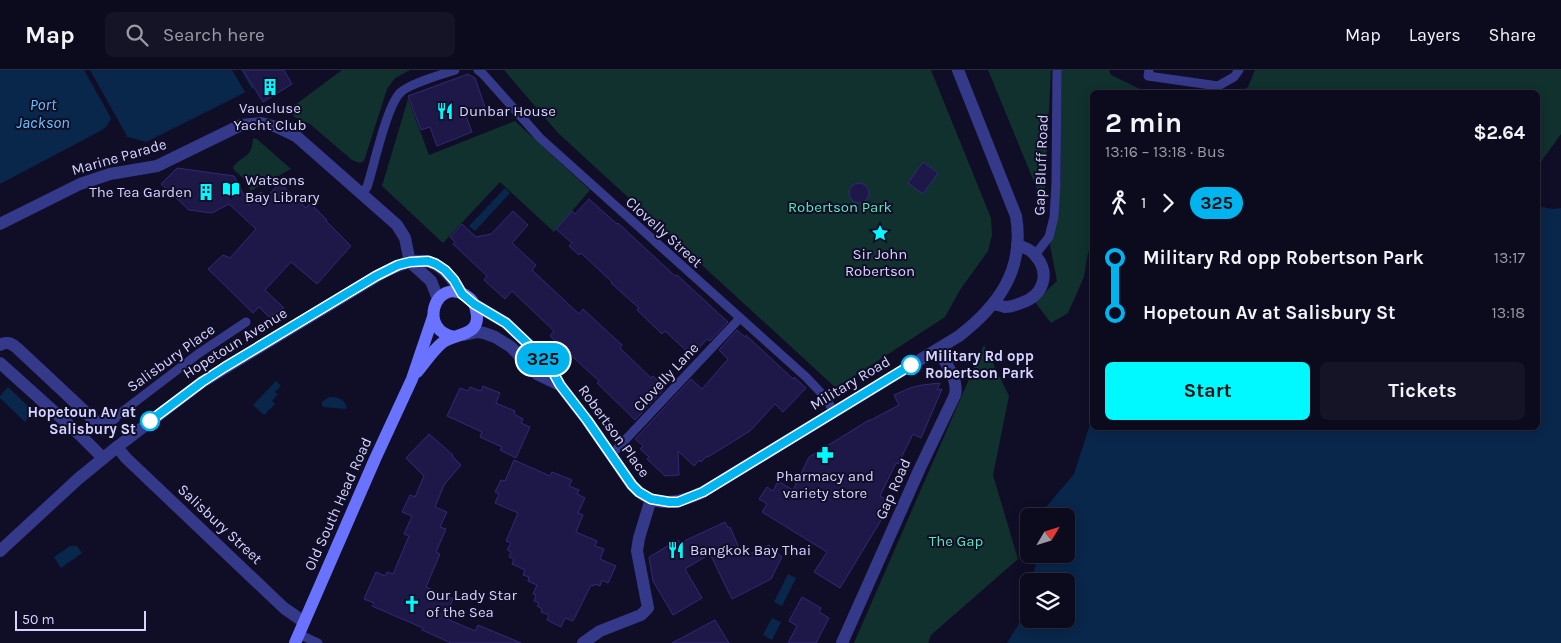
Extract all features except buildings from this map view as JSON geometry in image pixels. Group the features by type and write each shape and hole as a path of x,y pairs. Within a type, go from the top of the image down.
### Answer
{"main road":[{"path":"450,292 462,294 474,304 476,321 472,328 459,336 449,336 440,331 433,317 438,299 450,292"},
{"name":"Old South Head Road","path":"297,638 412,379 433,317"},
{"name":"Old South Head Road","path":"412,379 442,343 459,336"}],"street":[{"name":"Military Road","path":"651,499 678,502 703,492 959,336 976,323 994,304 1002,292 1010,273 1017,245 1018,230 1012,204 958,70"},
{"name":"Marine Parade","path":"0,224 80,184 110,174 157,166 241,126 261,123 278,127 296,136 362,193"},
{"path":"362,193 397,225 405,238 410,262 431,281 438,299"},
{"path":"994,304 1006,307 1026,302 1038,294 1043,283 1043,272 1035,255 1017,245"},
{"name":"Hopetoun Avenue","path":"0,550 103,458 196,386 376,276 398,265 428,261 445,270 454,280 462,294"},
{"name":"Robertson Place","path":"474,304 506,323 548,363 560,385 635,489 651,499 639,538 638,551 648,608 641,614 600,631 583,643"},
{"name":"Robertson Place","path":"459,336 478,332 495,337 511,347 537,374 560,385"},
{"path":"0,345 9,343 18,348 95,421 104,423 114,418"},
{"name":"Gap Road","path":"842,643 920,468 955,395 955,379 938,349"},
{"path":"0,363 103,458"},
{"name":"Salisbury Street","path":"117,447 126,458 284,608 304,622"}],"lane":[{"path":"362,193 367,187 391,108 399,93 413,85 455,70"},
{"name":"Clovelly Street","path":"478,70 540,138 812,382 834,412"},
{"name":"Gap Bluff Road","path":"1035,255 1049,237 1054,217 1057,70"},
{"path":"1149,70 1148,76 1218,86 1234,77 1239,70"},
{"name":"Clovelly Lane","path":"611,455 740,318"},
{"name":"Salisbury Place","path":"114,418 185,363 246,322"},
{"path":"297,638 318,643"}],"green space":[{"path":"342,70 410,70 395,78 387,89 364,161 360,163 352,160 310,124 294,117 291,108"},
{"name":"Robertson Park","path":"504,70 931,70 991,218 992,235 988,251 960,290 945,317 836,388 558,133"},
{"path":"988,70 1051,70 1044,206"},
{"path":"1061,70 1109,70 1111,75 1145,90 1090,90 1090,248 1084,277 1068,313 1051,323 1035,302 1057,281 1050,245 1061,179"},
{"path":"1255,70 1561,70 1561,134 1540,163 1540,90 1244,90 1248,87"},
{"path":"408,99 429,155 515,121 590,190 554,232 500,182 443,243 382,186"},
{"path":"253,138 257,139 291,169 251,191 244,179 233,167 249,153"},
{"name":"The Gap","path":"984,345 1009,396 993,475 1018,559 931,635 928,643 854,643"}],"water":[{"name":"Port Jackson","path":"0,70 268,70 252,89 146,142 102,130 0,184"},
{"path":"505,188 510,193 475,231 469,226"},
{"path":"1540,206 1552,209 1561,208 1561,643 1007,643 1020,622 1020,628 1075,628 1075,573 1033,573 1036,563 1075,563 1075,508 1045,508 1074,474 1090,424 1090,430 1540,430"},
{"path":"276,381 281,386 275,392 278,394 272,401 275,404 264,415 253,405"},
{"path":"8,387 34,412 25,422 0,398"},
{"path":"329,397 340,399 347,407 345,409 324,407 322,402"},
{"path":"70,546 77,546 82,553 61,568 54,557"},
{"path":"788,574 796,578 782,606 774,602"},
{"path":"772,618 781,622 772,640 763,635"}],"pier":[{"path":"84,70 90,70 127,136 122,138 103,133 102,130 107,126 111,118"},
{"path":"232,70 241,70 252,89 245,92"}],"bus line":[{"name":"325","path":"150,421 225,367 390,268 410,262 428,261 445,270 454,280 462,294 467,296 474,304 506,323 521,336 548,363 560,385 632,485 642,495 657,501 678,502 703,492 911,365"}],"place":[{"name":"Vaucluse Yacht Club","path":"270,87"},
{"name":"Dunbar House","path":"445,111"},
{"name":"Watsons Bay Library","path":"231,189"},
{"name":"The Tea Garden","path":"206,192"},
{"name":"Sir John Robertson","path":"880,233"},
{"name":"Military Rd opp Robertson Park","path":"911,365"},
{"name":"Hopetoun Av at Salisbury St","path":"150,421"},
{"name":"Pharmacy and variety store","path":"825,455"},
{"name":"Bangkok Bay Thai","path":"676,550"},
{"name":"Our Lady Star of the Sea","path":"412,604"}]}
